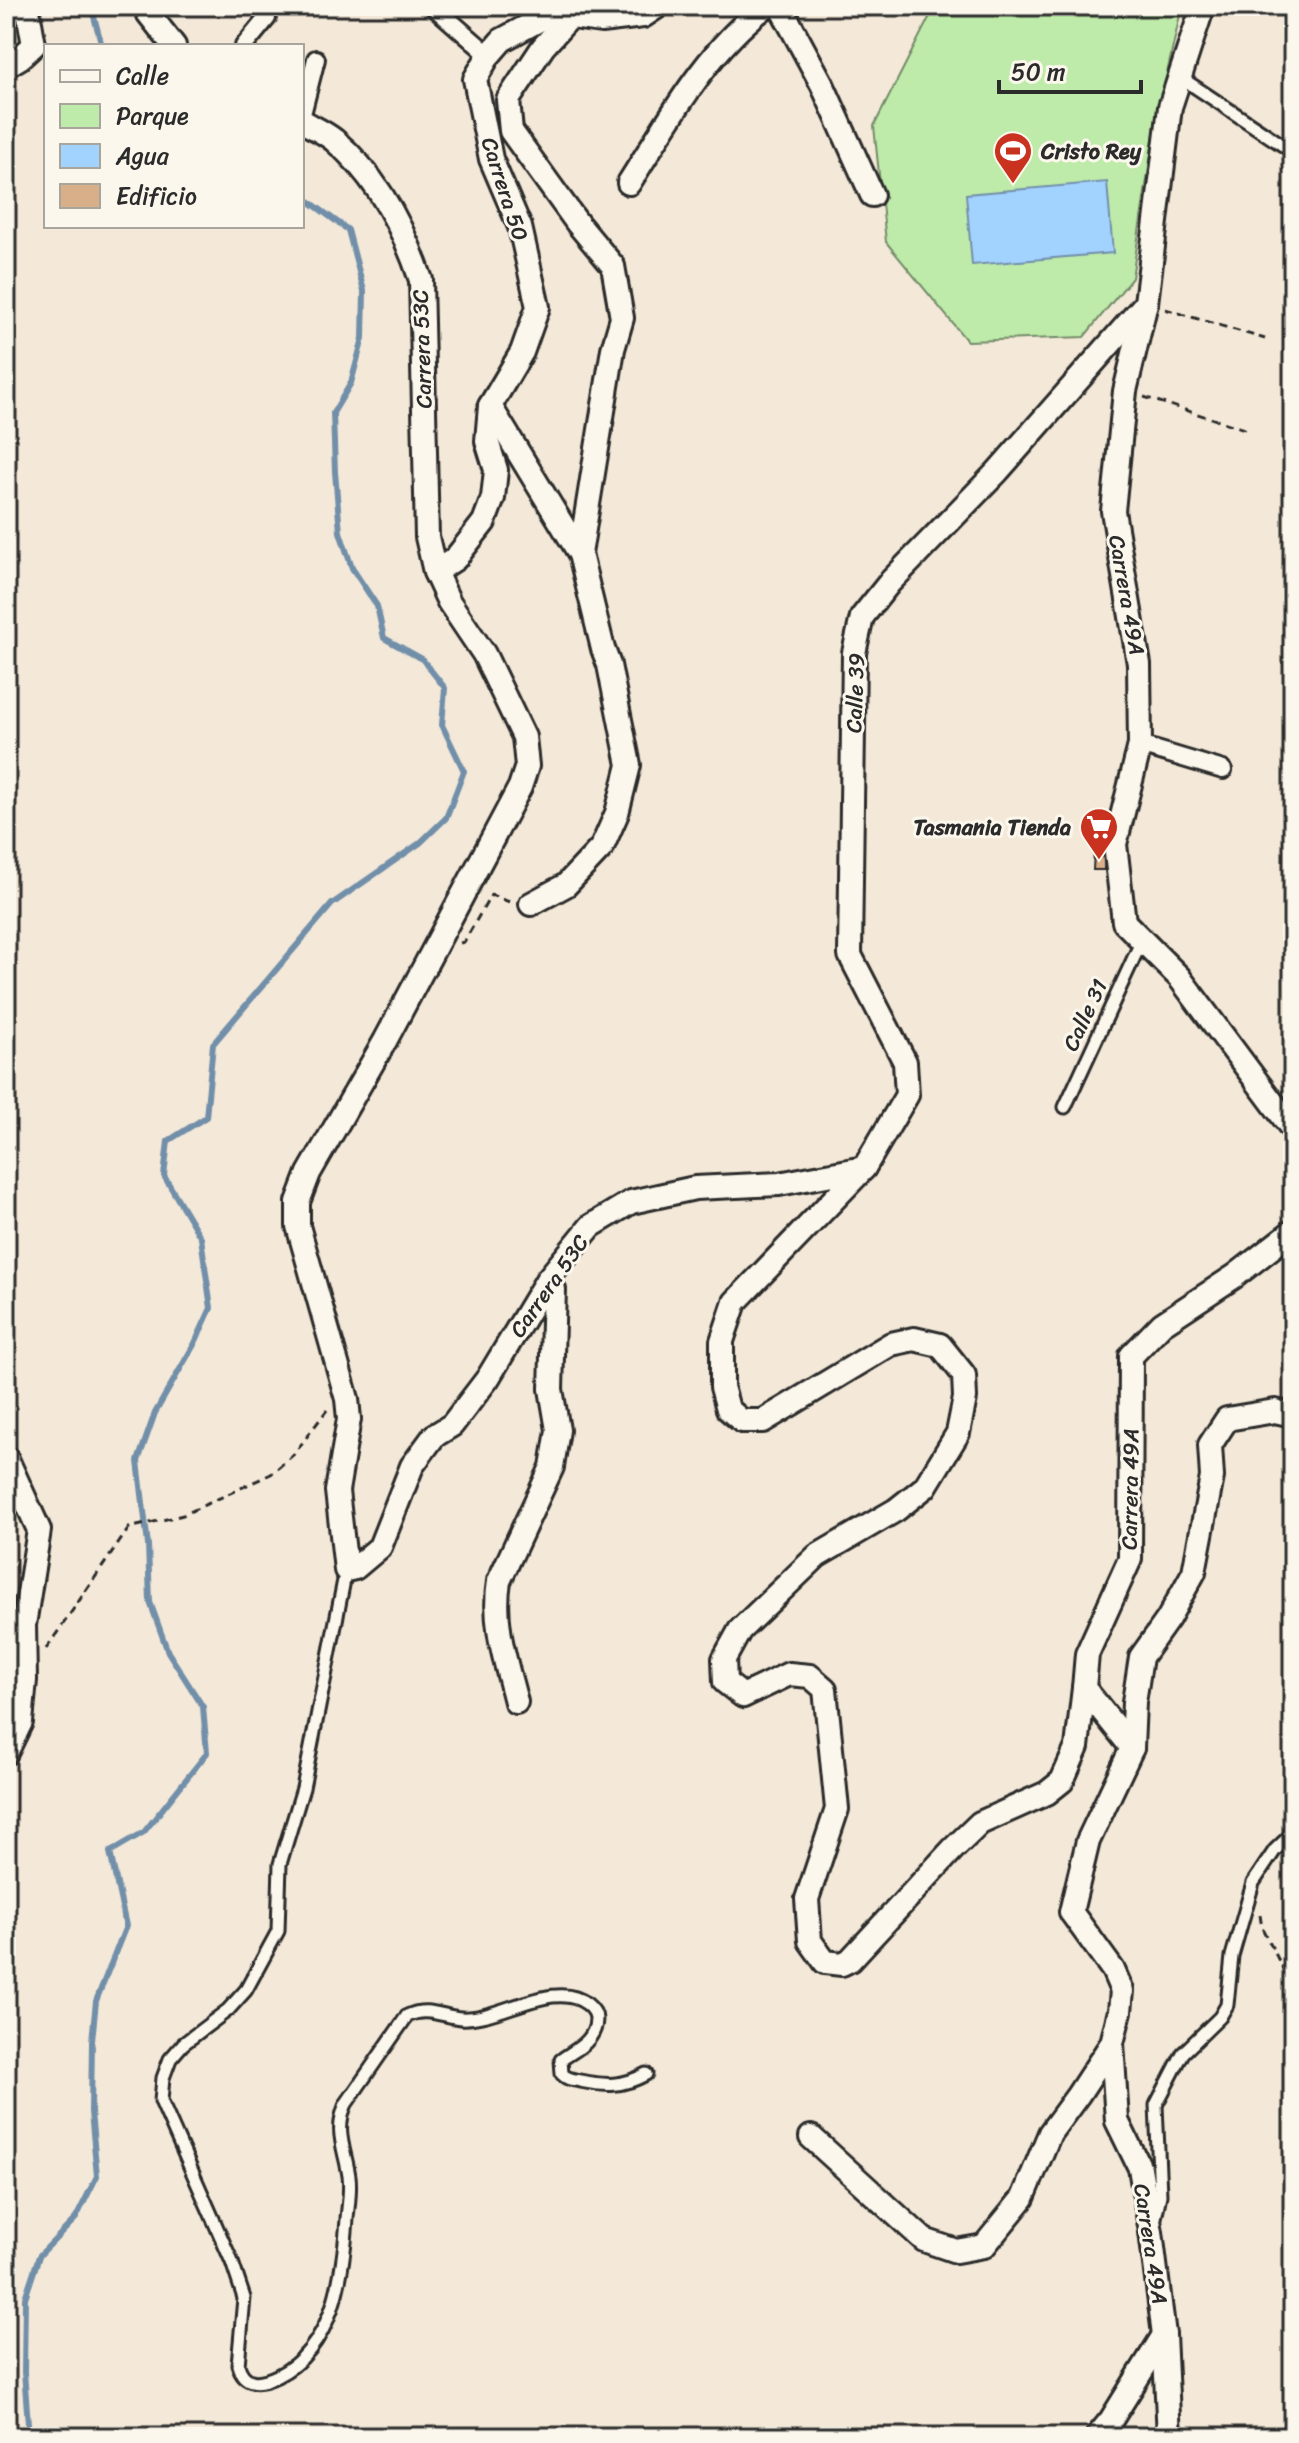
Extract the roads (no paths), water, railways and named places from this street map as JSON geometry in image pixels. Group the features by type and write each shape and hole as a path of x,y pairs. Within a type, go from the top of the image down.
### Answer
{"street":[{"path":"6,66 34,45 27,6"},
{"path":"148,6 148,13 172,44"},
{"path":"433,6 489,55 502,40 558,12 601,21 643,16 658,6"},
{"path":"629,183 702,70 740,26 766,6"},
{"path":"780,6 822,84 872,195"},
{"name":"Carrera 49A","path":"1203,6 1170,107 1146,303 1125,391 1113,511 1139,664 1140,745 1115,844 1124,922 1179,977 1293,1130"},
{"path":"558,12 543,47 508,100 511,131 613,266 622,318 613,349 580,554"},
{"path":"246,44 267,18"},
{"name":"Carrera 50","path":"435,572 455,559 484,522 493,498 496,470 487,441 490,406 522,352 538,307 520,227 491,159 475,79 489,55"},
{"path":"304,106 316,59"},
{"name":"Carrera 53C","path":"304,122 333,139 363,170 408,243 421,280 427,537 435,572 449,602 484,654 524,737 527,766 520,787 385,1041 309,1173 298,1202 298,1226 347,1399 349,1419 337,1491 346,1570 355,1568 380,1547 412,1466 434,1436 452,1425 488,1378 547,1280 591,1226 631,1202 695,1188 779,1184 864,1168"},
{"name":"Calle 39","path":"1084,1688 1077,1747 1062,1781 1047,1793 980,1823 850,1960 842,1964 825,1962 810,1941 807,1899 837,1809 825,1689 810,1676 789,1674 743,1696 725,1682 724,1659 740,1630 817,1556 896,1510 925,1487 958,1433 965,1398 964,1375 940,1345 914,1339 891,1344 763,1421 742,1421 728,1409 722,1387 722,1341 735,1302 864,1168 907,1095 905,1062 850,955 854,653 862,617 890,582 997,472 1146,303"},
{"path":"490,406 580,554 609,665 629,765 617,813 602,847 566,885 531,904"},
{"path":"1140,745 1223,770"},
{"name":"Carrera 49A","path":"1084,1688 1087,1654 1130,1559 1131,1356 1162,1324 1235,1276 1293,1231"},
{"path":"516,1702 497,1625 496,1597 499,1581 552,1467 558,1430 551,1389 554,1289 547,1280"},
{"path":"1132,1748 1134,1702 1141,1657 1168,1619 1194,1572 1212,1477 1210,1445 1227,1419 1275,1411 1293,1415"},
{"path":"6,1457 39,1530 24,1625 25,1680 21,1722 6,1753"},
{"path":"1084,1688 1132,1748"},
{"name":"Carrera 49A","path":"1132,1748 1088,1841 1071,1912 1113,1970 1122,1991 1112,2043 1117,2121 1140,2168 1151,2232 1164,2335 1169,2437"},
{"path":"811,2137 924,2240 956,2251 984,2246 1023,2198 1050,2133 1112,2043"},
{"path":"1097,2437 1164,2335"}],"lane":[{"path":"1180,77 1293,152"},
{"name":"Calle 31","path":"1065,1107 1142,940"},
{"path":"346,1570 303,1788 280,1864 278,1931 246,1990 228,2010 183,2044 170,2059 163,2078 161,2101 232,2262 244,2298 238,2365 241,2375 247,2381 255,2382 277,2376 299,2360 327,2323 344,2266 349,2178 340,2141 340,2120 351,2097 407,2016 421,2010 431,2010 452,2017 477,2018 531,2001 572,1996 592,2009 596,2021 588,2041 561,2060 562,2074 571,2081 602,2086 625,2084 646,2074"},
{"path":"1151,2232 1160,2195 1156,2105 1183,2053 1220,2017 1227,2005 1232,1956 1253,1883 1275,1850 1293,1833"}],"water":[{"path":"1107,182 1113,253 972,265 966,194"}],"waterway":[{"path":"91,6 101,44"},
{"path":"29,2437 24,2372 25,2298 39,2256 76,2218 97,2176 91,2112 96,2001 126,1926 110,1852 144,1832 207,1753 203,1707 168,1652 150,1602 148,1545 138,1461 155,1413 211,1308 201,1238 164,1176 168,1141 206,1117 213,1044 332,904 420,843 446,818 464,771 442,725 445,688 422,659 384,638 377,606 352,568 340,532 333,413 351,383 363,338 364,291 348,230 304,197"}],"place":[{"name":"Cristo Rey","path":"1013,185"},
{"name":"Tasmania Tienda","path":"1099,861"}]}
